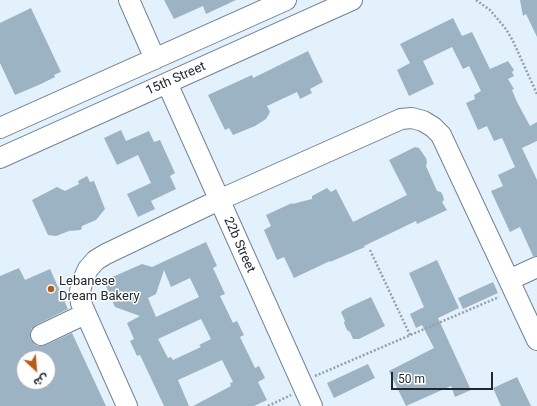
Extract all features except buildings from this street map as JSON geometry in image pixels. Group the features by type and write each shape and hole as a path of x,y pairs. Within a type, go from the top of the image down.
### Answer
{"street":[{"path":"129,0 155,59"},
{"name":"15th Street","path":"0,128 286,0"},
{"name":"15th Street","path":"0,158 352,0"},
{"name":"22b Street","path":"167,83 308,398"},
{"path":"127,406 81,303 80,291 82,280 88,269 96,260 219,200 401,119 412,118 424,121 441,135 537,340"},
{"path":"512,285 537,267"},
{"path":"40,335 85,314"}],"path":[{"path":"476,0 490,10 506,29 537,94"},
{"path":"370,250 410,335"},
{"path":"268,406 308,398 315,376 410,335 512,285"}],"place":[{"name":"Lebanese Dream Bakery","path":"51,289"}]}
